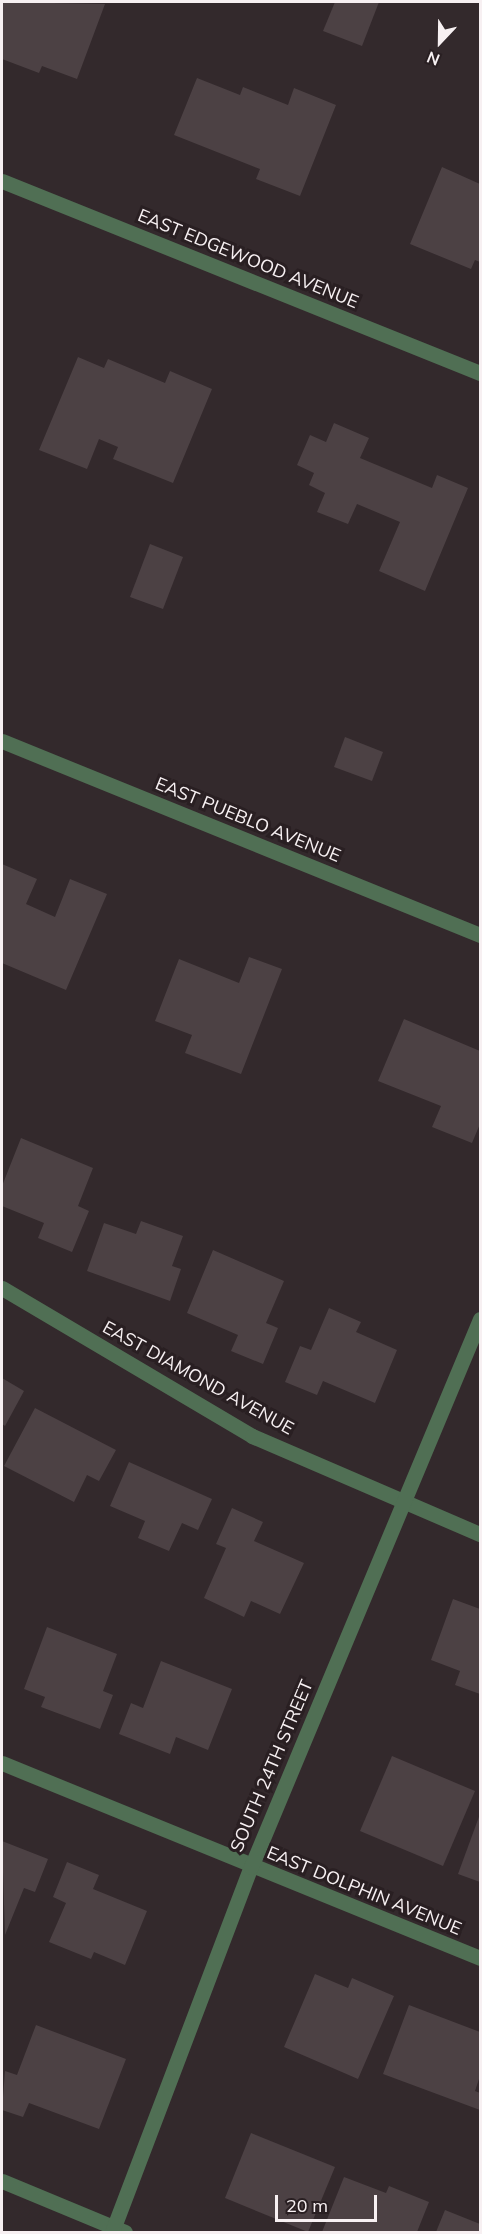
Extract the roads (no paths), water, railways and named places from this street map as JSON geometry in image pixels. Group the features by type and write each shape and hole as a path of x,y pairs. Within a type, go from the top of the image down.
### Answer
{"street":[{"name":"EAST EDGEWOOD AVENUE","path":"2,181 480,373"},
{"name":"EAST PUEBLO AVENUE","path":"2,741 480,935"},
{"name":"EAST DIAMOND AVENUE","path":"2,1288 252,1436 480,1534"},
{"name":"SOUTH 24TH STREET","path":"117,2231 251,1867 480,1319"},
{"name":"EAST DOLPHIN AVENUE","path":"2,1763 251,1867 480,1958"},
{"path":"2,2181 117,2231"}]}
